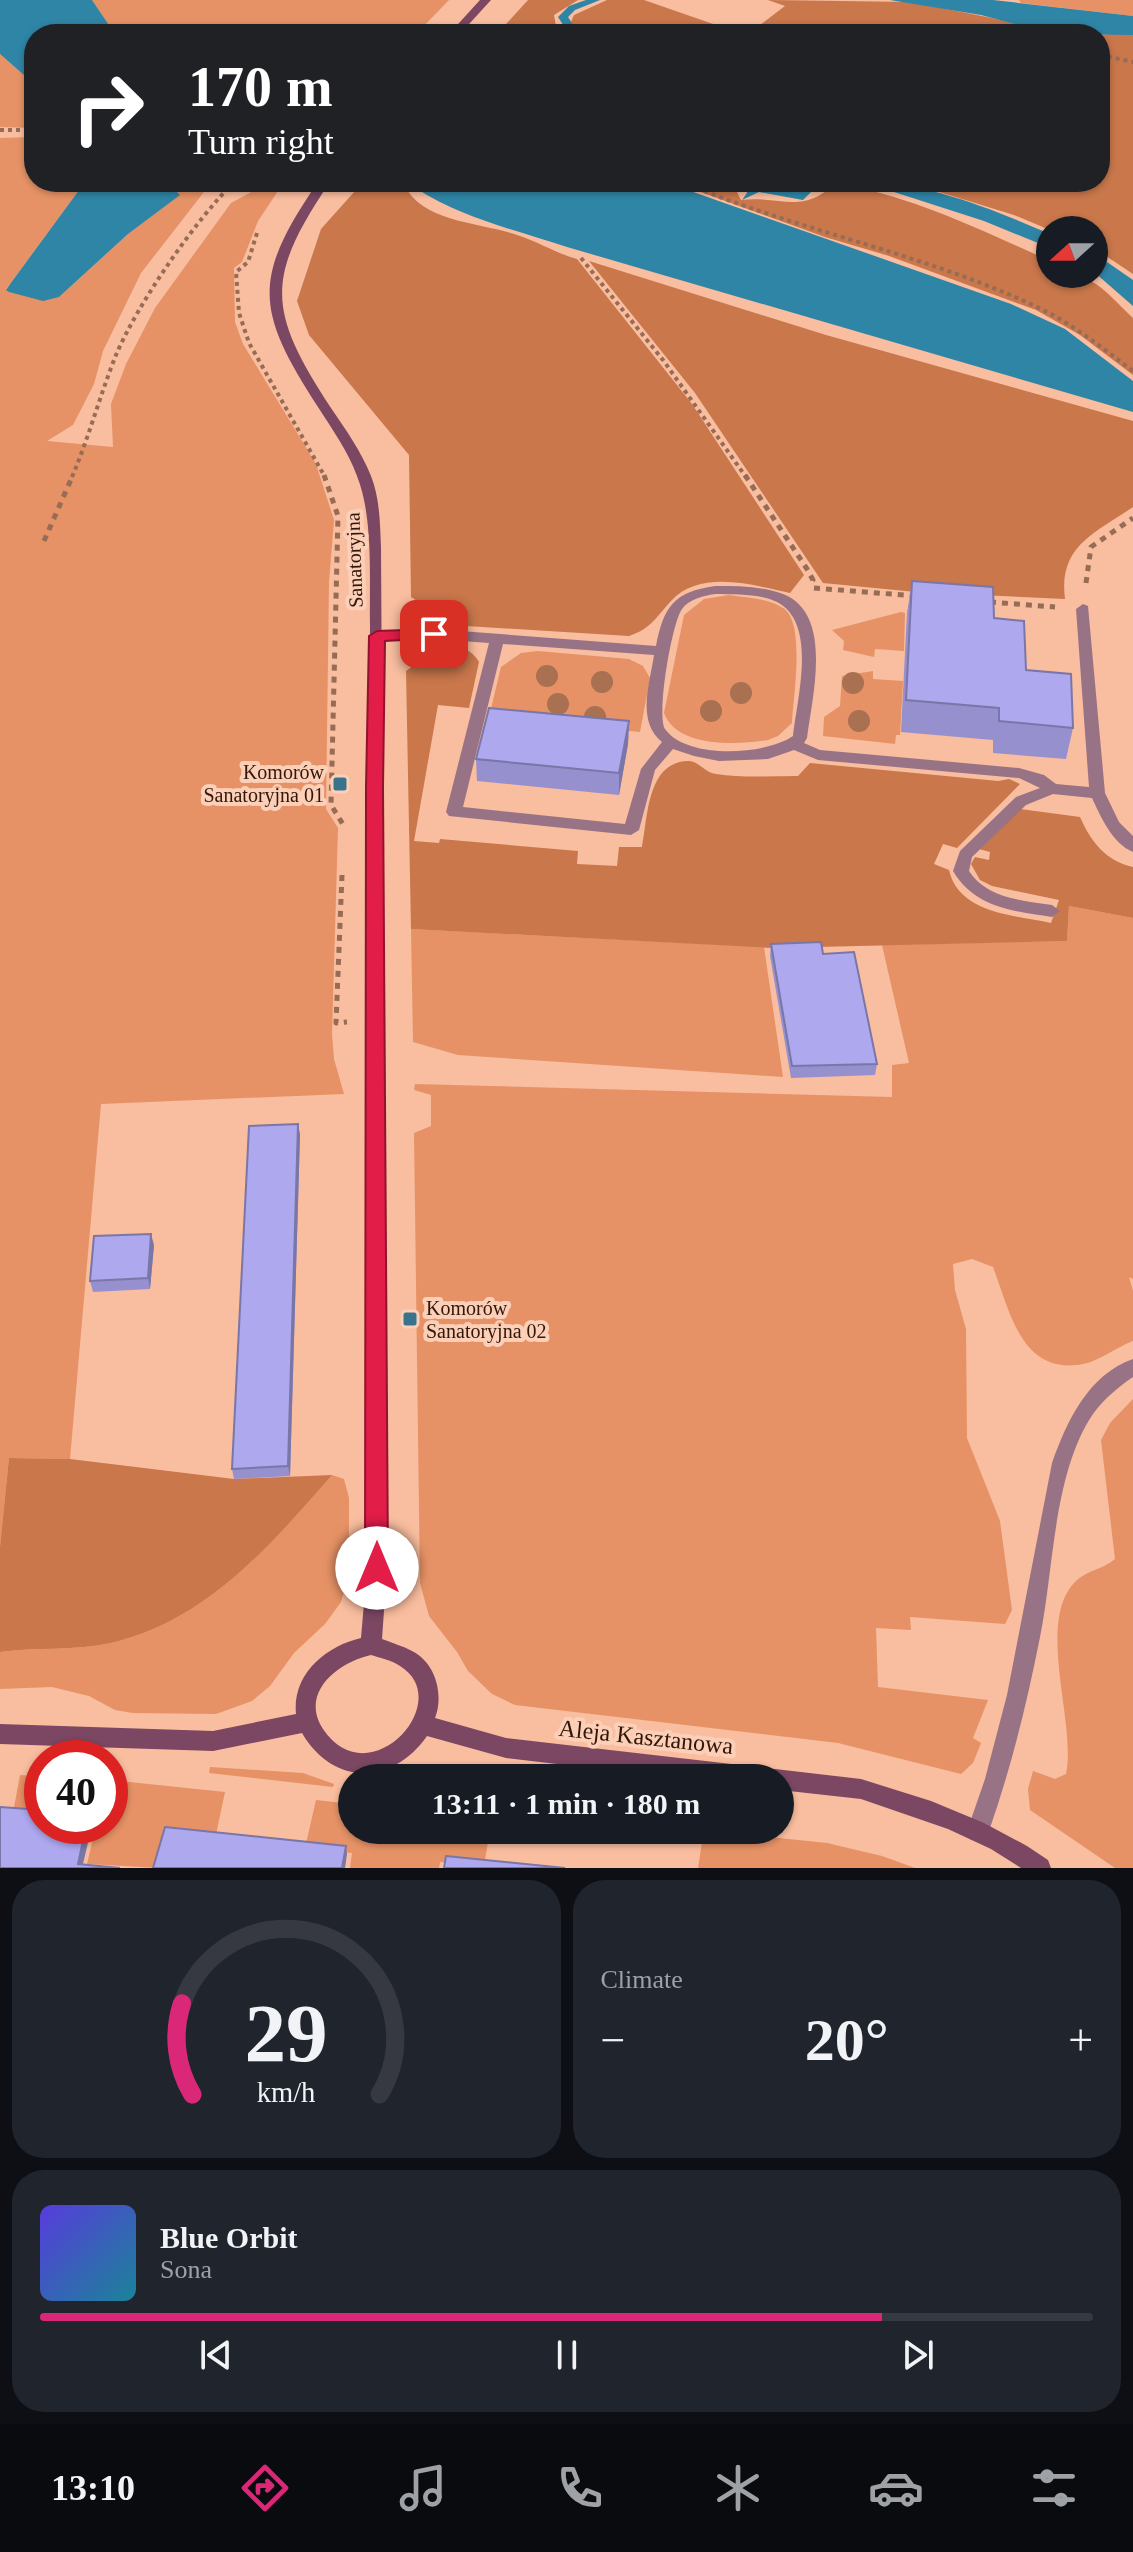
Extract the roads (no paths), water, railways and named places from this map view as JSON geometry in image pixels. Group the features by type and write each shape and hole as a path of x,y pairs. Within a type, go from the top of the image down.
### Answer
{"street":[{"path":"463,24 486,0"},
{"name":"Sanatoryjna","path":"317,192 285,247 275,286 275,314 290,353 354,451 369,488 374,529 377,636 374,787 377,1568 371,1645"},
{"path":"371,1645 394,1649 413,1661 426,1680 430,1702 424,1725 414,1741 399,1753 380,1761 362,1763 344,1760 327,1751 315,1737 308,1721 306,1702 310,1684 320,1668 334,1655 352,1647 371,1645"},
{"path":"0,1734 213,1741 308,1721"},
{"name":"Aleja Kasztanowa","path":"424,1725 506,1748 861,1789 911,1802 978,1831 1040,1868"}],"lane":[{"path":"737,590 768,594 789,603 803,617 811,643 800,738 795,745 777,753 741,755 703,753 669,743 653,723 664,651 675,609 694,594 737,590"},
{"path":"1083,609 1097,793 1113,825 1133,846"},
{"path":"377,636 434,634 664,651"},
{"path":"497,639 454,812 631,830 648,769 669,743"},
{"path":"795,745 818,755 1019,773 1039,779 1052,789"},
{"path":"1052,911 1000,902 976,893 961,871 965,855 1021,801 1052,789 1097,793"},
{"path":"978,1831 990,1799 1035,1616 1059,1478 1070,1443 1089,1403 1133,1367"}],"water":[{"path":"0,0 92,0 108,24 24,24 24,75 0,54"},
{"path":"890,0 993,0 1133,16 1133,35 1110,35 1110,24 1016,24"},
{"path":"78,192 177,192 180,195 128,234 59,297 43,301 9,292 6,290"},
{"path":"422,192 693,192 1011,304 1065,329 1133,381 1133,412 567,247 471,216"},
{"path":"747,192 759,192 742,200"},
{"path":"759,192 811,192 803,200"},
{"path":"894,192 935,192 982,207 1036,228 1036,242 984,221"},
{"path":"1108,263 1133,280 1133,306 1108,284"}],"waterway":[{"path":"568,24 563,17 572,8 595,0"}],"place":[{"name":"Komorów Sanatoryjna 01","path":"340,784"},
{"name":"Komorów Sanatoryjna 02","path":"410,1319"}]}
